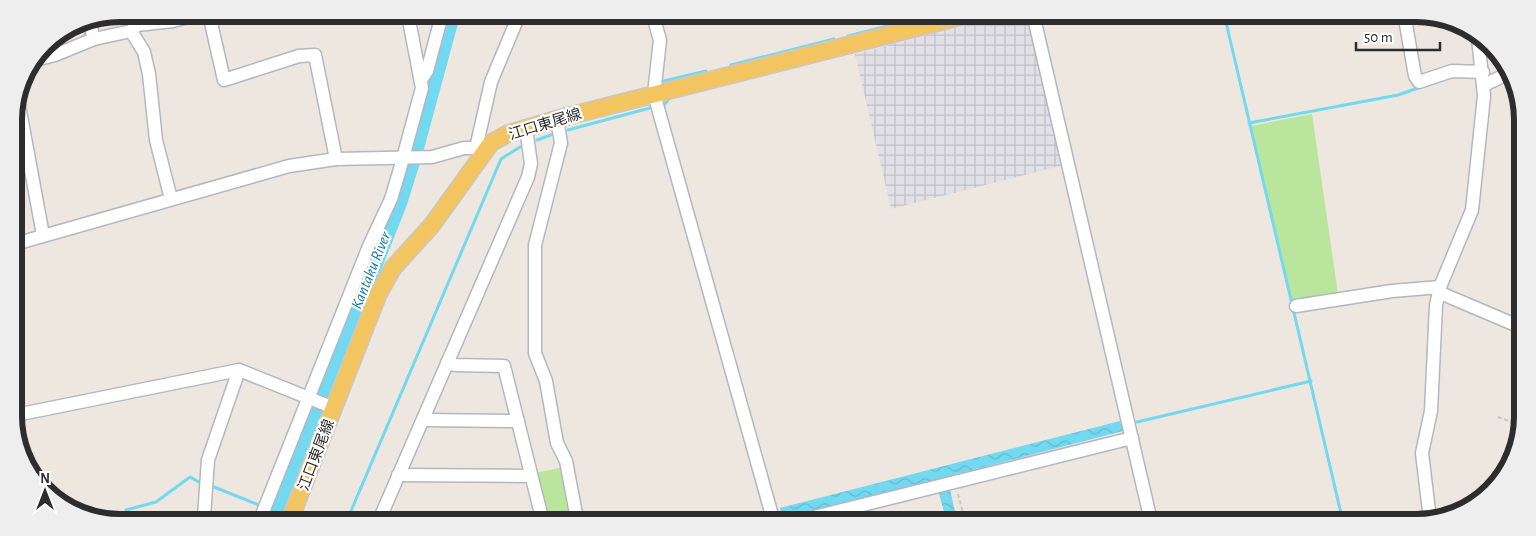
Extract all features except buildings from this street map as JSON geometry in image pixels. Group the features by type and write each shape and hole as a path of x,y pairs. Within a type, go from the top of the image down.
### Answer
{"main road":[{"name":"江口東尾線","path":"292,514 329,406 385,280 449,203 479,150 507,134 557,119 939,22"}],"street":[{"path":"45,58 56,56 94,39 131,31 137,25 164,22"},
{"path":"211,22 224,80 299,56 315,55 336,159"},
{"path":"262,514 369,246 391,199 422,88 409,22"},
{"path":"421,80 427,71 440,22"},
{"path":"23,242 289,166 336,159 418,158 444,154 464,148 479,150 491,82 516,22"},
{"path":"655,22 660,40 654,94 771,514"},
{"path":"1035,22 1149,513"},
{"path":"1406,22 1415,76 1418,82 1452,71 1483,78 1502,75"},
{"path":"91,27 94,39"},
{"path":"131,31 144,52 149,74 156,140 171,199"},
{"path":"1429,512 1422,452 1431,411 1439,290 1472,210 1483,78 1479,46"},
{"path":"557,119 561,143 536,245 535,353 546,381 557,443 566,461 576,514"},
{"path":"23,127 43,235"},
{"path":"382,514 528,177 530,164 526,128"},
{"path":"1296,306 1392,291 1439,290 1514,324"},
{"path":"447,363 456,365 504,366 541,514"},
{"path":"22,414 239,370 329,406"},
{"path":"204,514 208,460 239,370"},
{"path":"423,420 518,421"},
{"path":"828,513 1132,438"},
{"path":"398,475 531,476"}],"path":[{"path":"1498,417 1513,423"},
{"path":"955,482 962,513"}],"shaded area":[{"path":"976,22 1031,22 1064,165 891,209 855,54"}],"green space":[{"path":"1312,114 1338,294 1292,301 1251,126"},
{"path":"565,467 573,514 545,514 535,473"}],"water":[{"path":"1120,421 1123,431 804,513 781,513 780,508"},
{"path":"950,490 955,513 944,513 939,493"}],"waterway":[{"name":"Kantaku River","path":"273,514 397,203 448,22"},
{"path":"848,36 903,22"},
{"path":"1226,22 1341,513"},
{"path":"84,30 86,37"},
{"path":"731,65 834,39"},
{"path":"664,81 706,71"},
{"path":"1249,123 1398,95 1421,87"},
{"path":"664,105 668,100"},
{"path":"568,130 650,108"},
{"path":"537,140 551,135"},
{"path":"350,514 501,159 520,147"},
{"path":"1137,422 1311,381"},
{"path":"126,510 156,502 190,477 199,482"},
{"path":"214,487 259,505"}]}
